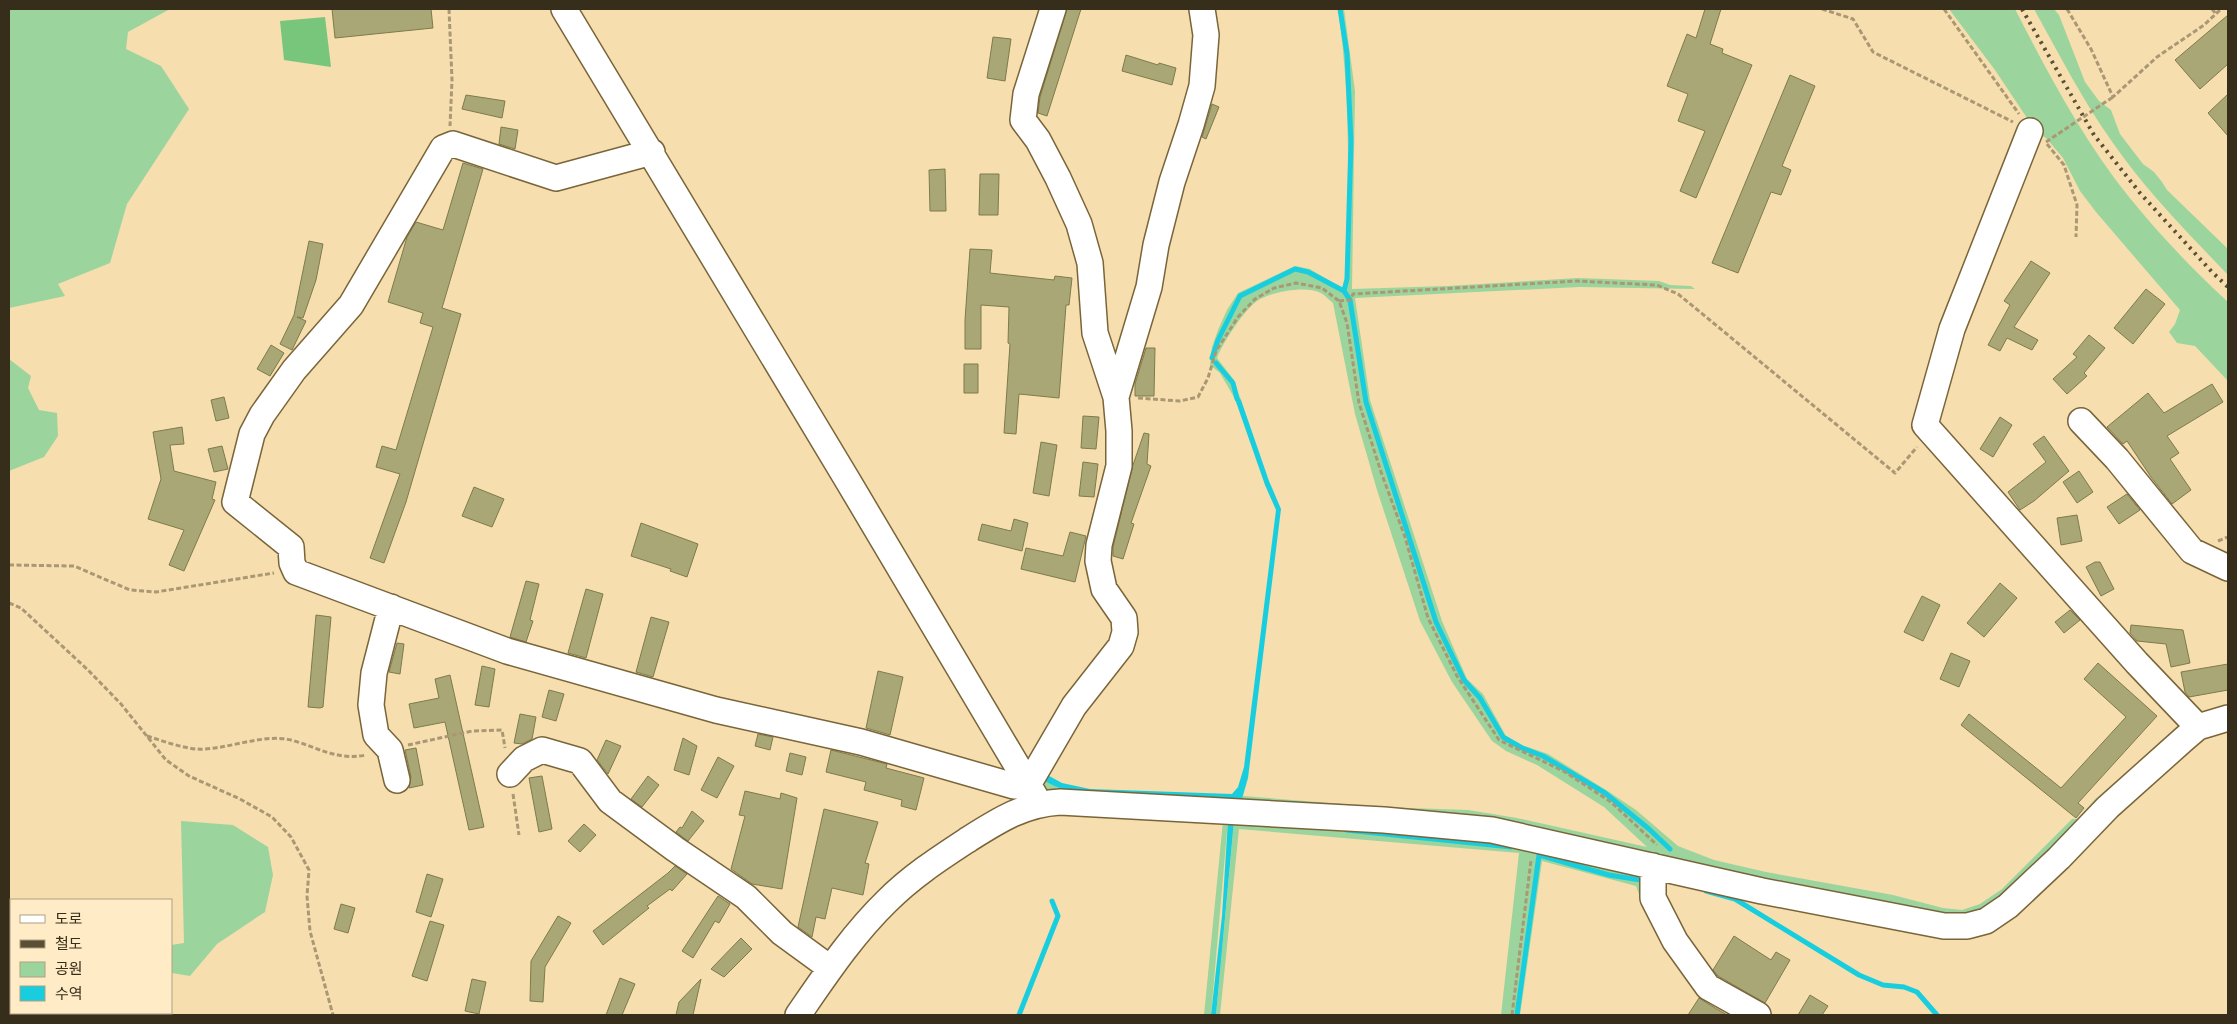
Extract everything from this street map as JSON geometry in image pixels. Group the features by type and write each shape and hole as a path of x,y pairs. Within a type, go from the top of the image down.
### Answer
{"street":[{"path":"564,9 652,152 1033,794"},
{"path":"798,1015 830,968 872,916 924,868 1015,812 1033,794 1074,706 1121,646 1125,632 1124,618 1104,590 1098,561 1099,545 1119,466 1116,397 1095,333 1090,263 1079,224 1054,170 1038,140 1023,120 1026,94 1053,9"},
{"path":"1116,397 1149,288 1156,245 1167,200 1202,86 1206,35 1202,9"},
{"path":"2038,136 1952,329 1925,425 2137,663 2198,727"},
{"path":"652,152 556,178 453,144 442,148 351,305 294,370 262,415 252,434 235,502 291,547 292,563 296,572 508,651 716,710 861,742 1014,786 1060,802 1219,809 1384,820 1492,830 1762,891 1944,926 1967,926 1986,921 2008,906 2059,858 2108,807 2198,727 2228,718"},
{"path":"2081,421 2117,458 2192,550 2228,568"},
{"path":"391,607 374,673 371,705 376,735 390,750 397,780"},
{"path":"510,774 524,759 542,750 580,760 610,801 675,849 746,897 782,933 830,968"},
{"path":"1653,866 1653,898 1675,941 1708,987 1758,1015"}],"path":[{"path":"442,148 451,121 452,80 449,9"},
{"path":"1822,9 1853,19 1873,52 2038,136 2113,97 2157,57 2204,24 2221,9"},
{"path":"2067,9 2091,49 2113,97"},
{"path":"2212,9 2216,14"},
{"path":"1339,300 1350,300 1353,294 1577,281 1657,285 1678,294 1895,473 1931,431"},
{"path":"1116,397 1180,401 1198,397 1208,378 1216,351 1238,317 1255,299 1274,288 1296,283 1322,288 1339,300 1347,322 1359,403 1381,472 1405,537 1428,618 1457,676 1499,740 1565,772 1611,802 1654,841 1676,872"},
{"path":"9,565 74,566 130,590 156,592 268,573 296,572"},
{"path":"9,603 21,608 88,670 121,704 166,760 189,776 240,799 272,817 290,837 309,870 307,896 310,931 334,1015"},
{"path":"1512,1015 1533,839"}],"green space":[{"path":"9,9 170,9 128,32 126,49 161,66 189,109 127,204 110,263 58,284 65,296 9,308"},
{"path":"1338,9 1344,9 1355,91 1352,289 1448,286 1578,278 1659,281 1670,285 1691,286 1695,289 1579,287 1355,298 1370,400 1442,621 1467,679 1483,694 1506,736 1522,745 1548,754 1606,790 1636,810 1678,846 1714,860 1766,872 1893,895 1943,908 1962,910 1980,904 2002,889 2072,819 2078,819 2097,797 2098,807 2038,867 1978,914 1942,917 1652,855 1046,799 1038,789 1042,772 1057,787 1233,799 1239,802 1243,796 1381,807 1468,810 1517,818 1647,847 1604,807 1537,765 1506,751 1492,741 1452,682 1420,621 1377,490 1355,414 1333,303 1321,293 1298,290 1279,292 1263,298 1252,305 1234,328 1217,358 1234,380 1241,400 1236,394 1235,399 1220,373 1210,365 1212,347 1218,330 1227,310 1238,293 1295,266 1310,269 1342,288 1345,279 1348,144 1345,76"},
{"path":"1949,9 2015,9 2067,106 2096,153 2140,211 2189,264 2228,302 2228,381 2195,346 2177,343 2169,332 2175,324 2180,310 2096,212 2080,191 2063,158 2047,139 2035,130 1995,70"},
{"path":"2034,9 2054,9 2059,15 2085,82 2099,101 2111,110 2120,134 2143,164 2154,172 2167,190 2228,249 2228,275 2168,211 2126,161 2081,94"},
{"path":"325,17 331,67 284,60 280,21"},
{"path":"9,359 31,376 28,388 39,410 57,413 58,436 44,457 9,471"},
{"path":"1062,808 1351,825 1524,843 1525,847 1538,851 1544,848 1645,874 1653,911 1647,917 1636,886 1542,861 1520,1015 1501,1015 1519,853 1239,829 1220,1015 1216,1015 1234,822 1228,820 1211,1015 1204,1015 1223,821 1062,812 1040,813 1022,820 967,851 874,920 838,968 809,1015 802,1015 846,953 875,917 923,874 985,832 1004,822 1031,812"},
{"path":"181,821 233,825 268,847 273,875 265,912 217,944 190,976 172,973 172,945 184,943"}],"water":[{"path":"1236,394 1241,400 1269,481 1281,509 1248,778 1242,799 1239,803 1233,799 1093,795 1066,790 1053,785 1042,779 1042,772 1062,783 1090,789 1232,794 1238,787 1244,767 1276,510 1265,485 1235,399"},
{"path":"1228,820 1234,821 1216,1015 1211,1015 1222,916"}],"building":[{"path":"332,9 431,9 433,28 335,38"},
{"path":"1067,9 1081,9 1047,116 1038,113 1040,97"},
{"path":"1705,9 1721,9 1710,44 1723,49 1722,53 1752,65 1696,198 1680,191 1705,131 1678,121 1688,94 1667,86 1687,34 1696,38"},
{"path":"2228,15 2228,64 2200,89 2175,60"},
{"path":"993,37 1011,39 1005,81 987,78"},
{"path":"1126,55 1158,65 1159,63 1176,68 1172,85 1122,71"},
{"path":"1790,75 1815,86 1782,166 1791,170 1781,195 1771,192 1738,273 1712,263"},
{"path":"2228,94 2228,136 2208,113"},
{"path":"466,95 505,101 502,118 462,109"},
{"path":"1212,104 1219,107 1206,139 1202,137"},
{"path":"501,127 518,130 515,149 499,144"},
{"path":"463,163 483,169 442,308 461,314 406,502 384,563 370,558 400,474 376,467 382,446 396,450 433,327 420,323 423,313 388,302 407,237 416,222 443,230"},
{"path":"945,169 946,211 930,211 929,170"},
{"path":"980,174 999,174 998,215 979,215"},
{"path":"309,241 323,244 316,280 303,318 297,317 306,321 292,350 280,344 294,315"},
{"path":"970,249 992,250 990,273 1054,280 1055,276 1072,278 1069,305 1066,305 1059,398 1019,394 1016,434 1004,433 1010,344 1008,343 1009,307 981,305 981,349 965,349"},
{"path":"2031,261 2050,273 2014,327 2038,340 2032,350 2007,338 2000,351 1988,345 2010,305 2004,301"},
{"path":"2146,289 2165,304 2133,344 2114,328"},
{"path":"2089,335 2105,348 2084,373 2087,376 2067,394 2053,379 2077,357 2073,354"},
{"path":"271,345 284,353 270,376 257,369"},
{"path":"1146,348 1155,348 1154,396 1135,396 1135,384"},
{"path":"964,364 978,364 978,393 964,393"},
{"path":"2212,384 2223,402 2167,436 2179,453 2170,459 2191,490 2172,504 2127,441 2123,444 2107,427 2148,393 2164,413"},
{"path":"224,397 229,418 216,421 211,400"},
{"path":"1083,416 1099,417 1096,449 1081,448"},
{"path":"2000,417 2012,425 1993,457 1980,449"},
{"path":"182,427 184,444 170,445 174,471 216,482 212,499 215,500 184,571 169,565 184,530 148,519 161,479 153,432"},
{"path":"1144,433 1149,434 1147,464 1151,466 1131,523 1134,524 1123,559 1113,556 1113,547 1133,465"},
{"path":"2044,436 2069,471 2034,501 2020,510 2008,492 2046,462 2033,444"},
{"path":"1041,442 1057,445 1049,496 1033,493"},
{"path":"222,446 228,469 214,472 208,449"},
{"path":"1083,462 1098,464 1094,497 1079,496"},
{"path":"2079,471 2093,492 2077,503 2063,482"},
{"path":"474,487 504,499 492,527 462,516"},
{"path":"2127,494 2140,510 2119,524 2107,507"},
{"path":"2077,515 2082,541 2061,545 2057,518"},
{"path":"1014,519 1028,523 1022,551 978,540 982,524 1011,531"},
{"path":"641,523 698,544 687,577 670,571 671,569 631,556"},
{"path":"1070,532 1086,536 1075,582 1021,569 1026,548 1063,556"},
{"path":"2095,562 2100,562 2114,589 2101,596 2086,567"},
{"path":"526,581 539,584 530,620 533,621 526,642 510,637"},
{"path":"2000,583 2017,598 1984,637 1967,623"},
{"path":"586,589 603,594 586,658 568,653"},
{"path":"1922,596 1940,605 1923,641 1904,632"},
{"path":"2070,610 2080,620 2064,633 2055,622"},
{"path":"316,615 331,617 323,707 320,708 308,707"},
{"path":"651,617 669,622 653,677 636,672"},
{"path":"2131,625 2183,630 2190,663 2171,667 2166,644 2137,641 2130,633"},
{"path":"397,643 404,644 400,674 389,672"},
{"path":"1951,653 1970,661 1959,687 1940,679"},
{"path":"2098,663 2157,716 2078,803 2084,808 2076,818 1961,725 1969,714 2061,788 2126,717 2084,679"},
{"path":"2228,664 2228,690 2189,697 2185,692 2181,672"},
{"path":"482,666 495,669 489,707 475,705"},
{"path":"878,671 903,677 890,735 866,728"},
{"path":"450,675 484,827 469,830 445,722 414,728 409,704 439,698 435,679"},
{"path":"549,690 564,694 556,721 542,717"},
{"path":"520,714 536,717 532,739 522,744 514,743"},
{"path":"758,734 773,737 770,750 755,746"},
{"path":"683,738 697,746 689,775 674,770"},
{"path":"606,740 621,746 608,774 597,760"},
{"path":"416,748 423,785 409,788 411,777 405,750"},
{"path":"831,750 887,764 886,768 924,778 916,810 901,806 902,800 864,790 866,782 826,772"},
{"path":"790,753 806,757 802,775 786,771"},
{"path":"718,757 734,766 717,798 701,790"},
{"path":"542,776 552,829 539,832 529,778"},
{"path":"648,776 659,785 642,807 631,799"},
{"path":"745,791 780,799 781,793 797,798 782,889 752,884 731,869 745,816 739,815"},
{"path":"824,809 878,822 865,863 869,864 863,895 832,888 825,919 816,917 812,937 798,927"},
{"path":"692,811 704,821 688,841 676,832 680,827 682,828"},
{"path":"584,824 596,835 580,852 568,841"},
{"path":"675,866 687,874 672,891 670,889 647,906 649,908 603,945 593,931"},
{"path":"427,874 443,879 431,917 416,912"},
{"path":"718,896 730,904 719,923 715,921 693,958 682,951"},
{"path":"341,904 355,908 348,933 334,929"},
{"path":"558,916 571,923 545,967 543,1002 530,1001 531,961"},
{"path":"430,921 444,925 427,981 412,976"},
{"path":"1734,936 1771,960 1776,952 1790,960 1765,1003 1718,976 1713,970"},
{"path":"741,938 752,949 724,977 711,969"},
{"path":"620,978 635,984 622,1015 606,1015"},
{"path":"472,979 486,982 479,1014 465,1011"},
{"path":"701,979 693,1015 676,1015 679,1002"},
{"path":"1810,995 1828,1006 1822,1015 1798,1015"},
{"path":"1699,998 1715,1008 1727,1015 1688,1015"}],"waterway":[{"path":"1340,9 1347,54 1351,141 1347,279 1344,291 1350,300 1366,402 1436,622 1464,680 1480,698 1503,737 1522,748 1543,756 1605,793 1670,849"},
{"path":"1212,358 1218,340 1240,296 1295,269 1308,272 1344,291"},
{"path":"1216,363 1233,383 1237,399"},
{"path":"1346,830 1511,847"},
{"path":"1517,1015 1539,855 1609,875 1647,881"},
{"path":"1706,891 1735,899 1859,975 1883,985 1904,987 1917,992 1937,1015"},
{"path":"1019,1015 1058,916 1052,901"}],"railway":[{"path":"2022,9 2094,135 2140,193 2228,287"}]}
